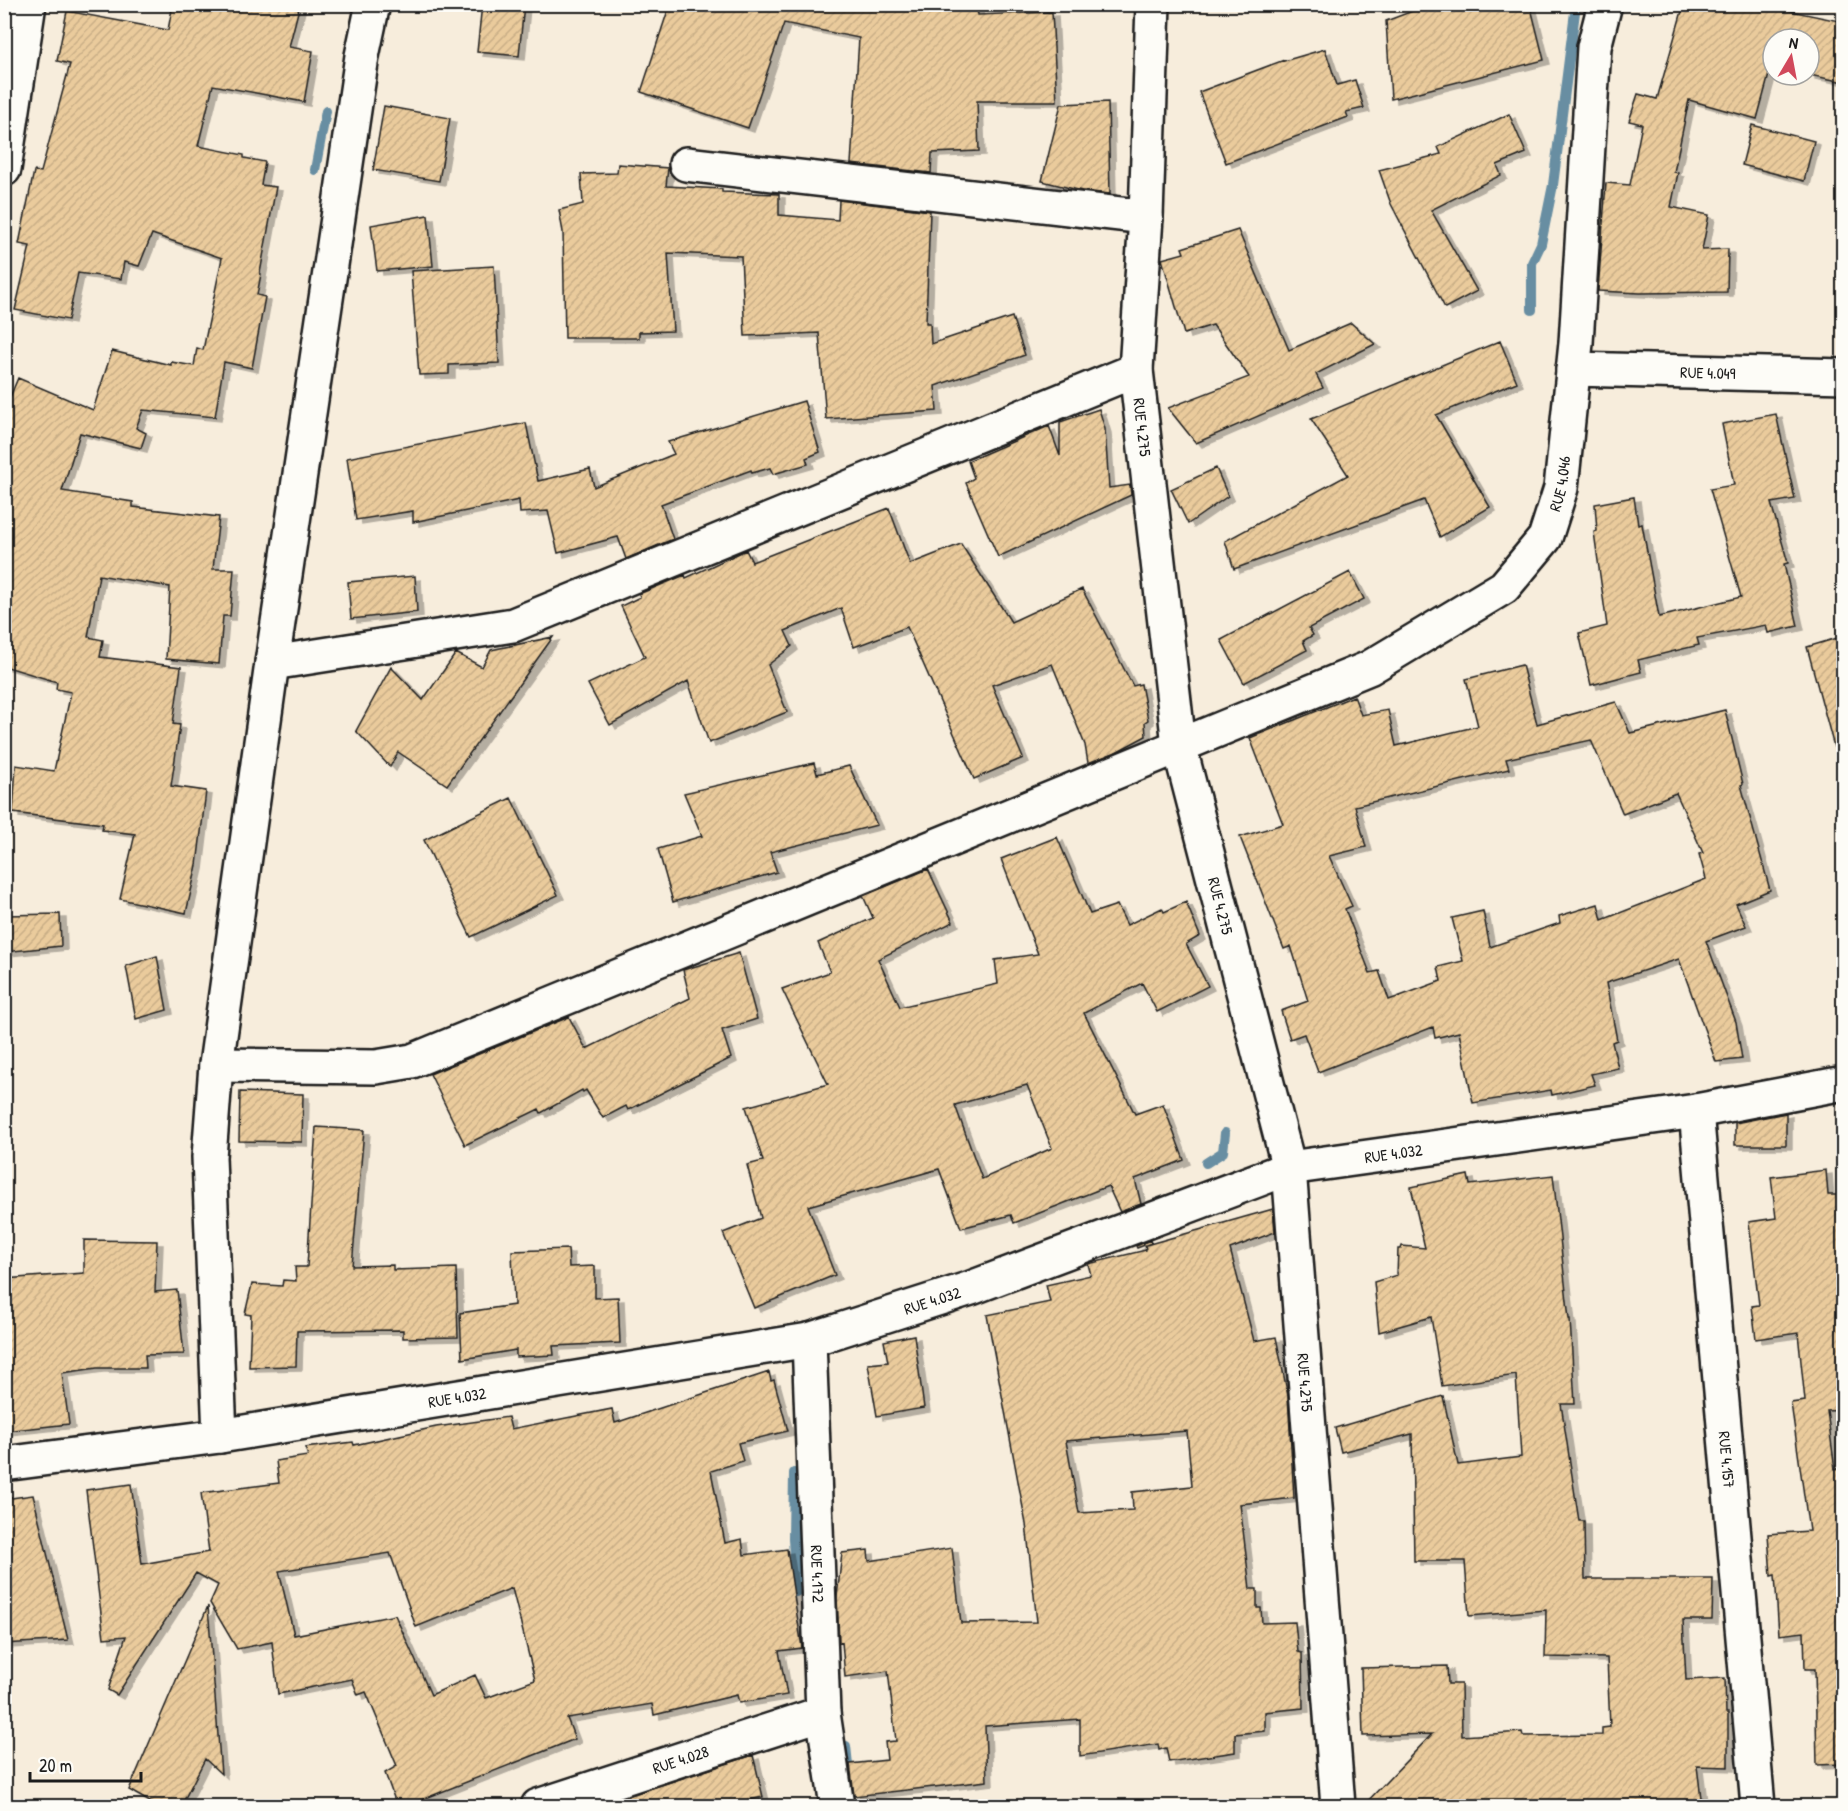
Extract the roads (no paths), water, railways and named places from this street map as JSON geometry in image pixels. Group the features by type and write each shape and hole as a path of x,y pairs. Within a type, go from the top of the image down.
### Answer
{"street":[{"path":"4,169 29,4"},
{"path":"220,1436 209,1157 216,1065 272,663 360,68 373,4"},
{"name":"RUE 4.275","path":"1153,4 1146,217 1136,370 1179,745 1289,1168 1338,1806"},
{"name":"RUE 4.046","path":"216,1065 376,1067 412,1061 1369,668 1504,587 1545,538 1560,488 1574,369 1594,47 1605,4"},
{"path":"686,164 1146,217"},
{"name":"RUE 4.049","path":"1574,369 1844,376"},
{"path":"272,663 513,625 1136,370"},
{"name":"RUE 4.032","path":"4,1464 220,1436 809,1340 971,1288 1289,1168 1696,1111 1844,1083"},
{"name":"RUE 4.157","path":"1696,1111 1758,1806"},
{"name":"RUE 4.172","path":"809,1340 823,1713 837,1806"},
{"name":"RUE 4.028","path":"538,1806 823,1713"}],"waterway":[{"path":"1532,310 1532,263 1541,244 1553,185 1576,4"},
{"path":"315,170 326,111"},
{"path":"1206,1163 1223,1152 1225,1133"},
{"path":"794,1473 793,1538 796,1592"},
{"path":"846,1746 850,1784"}]}
